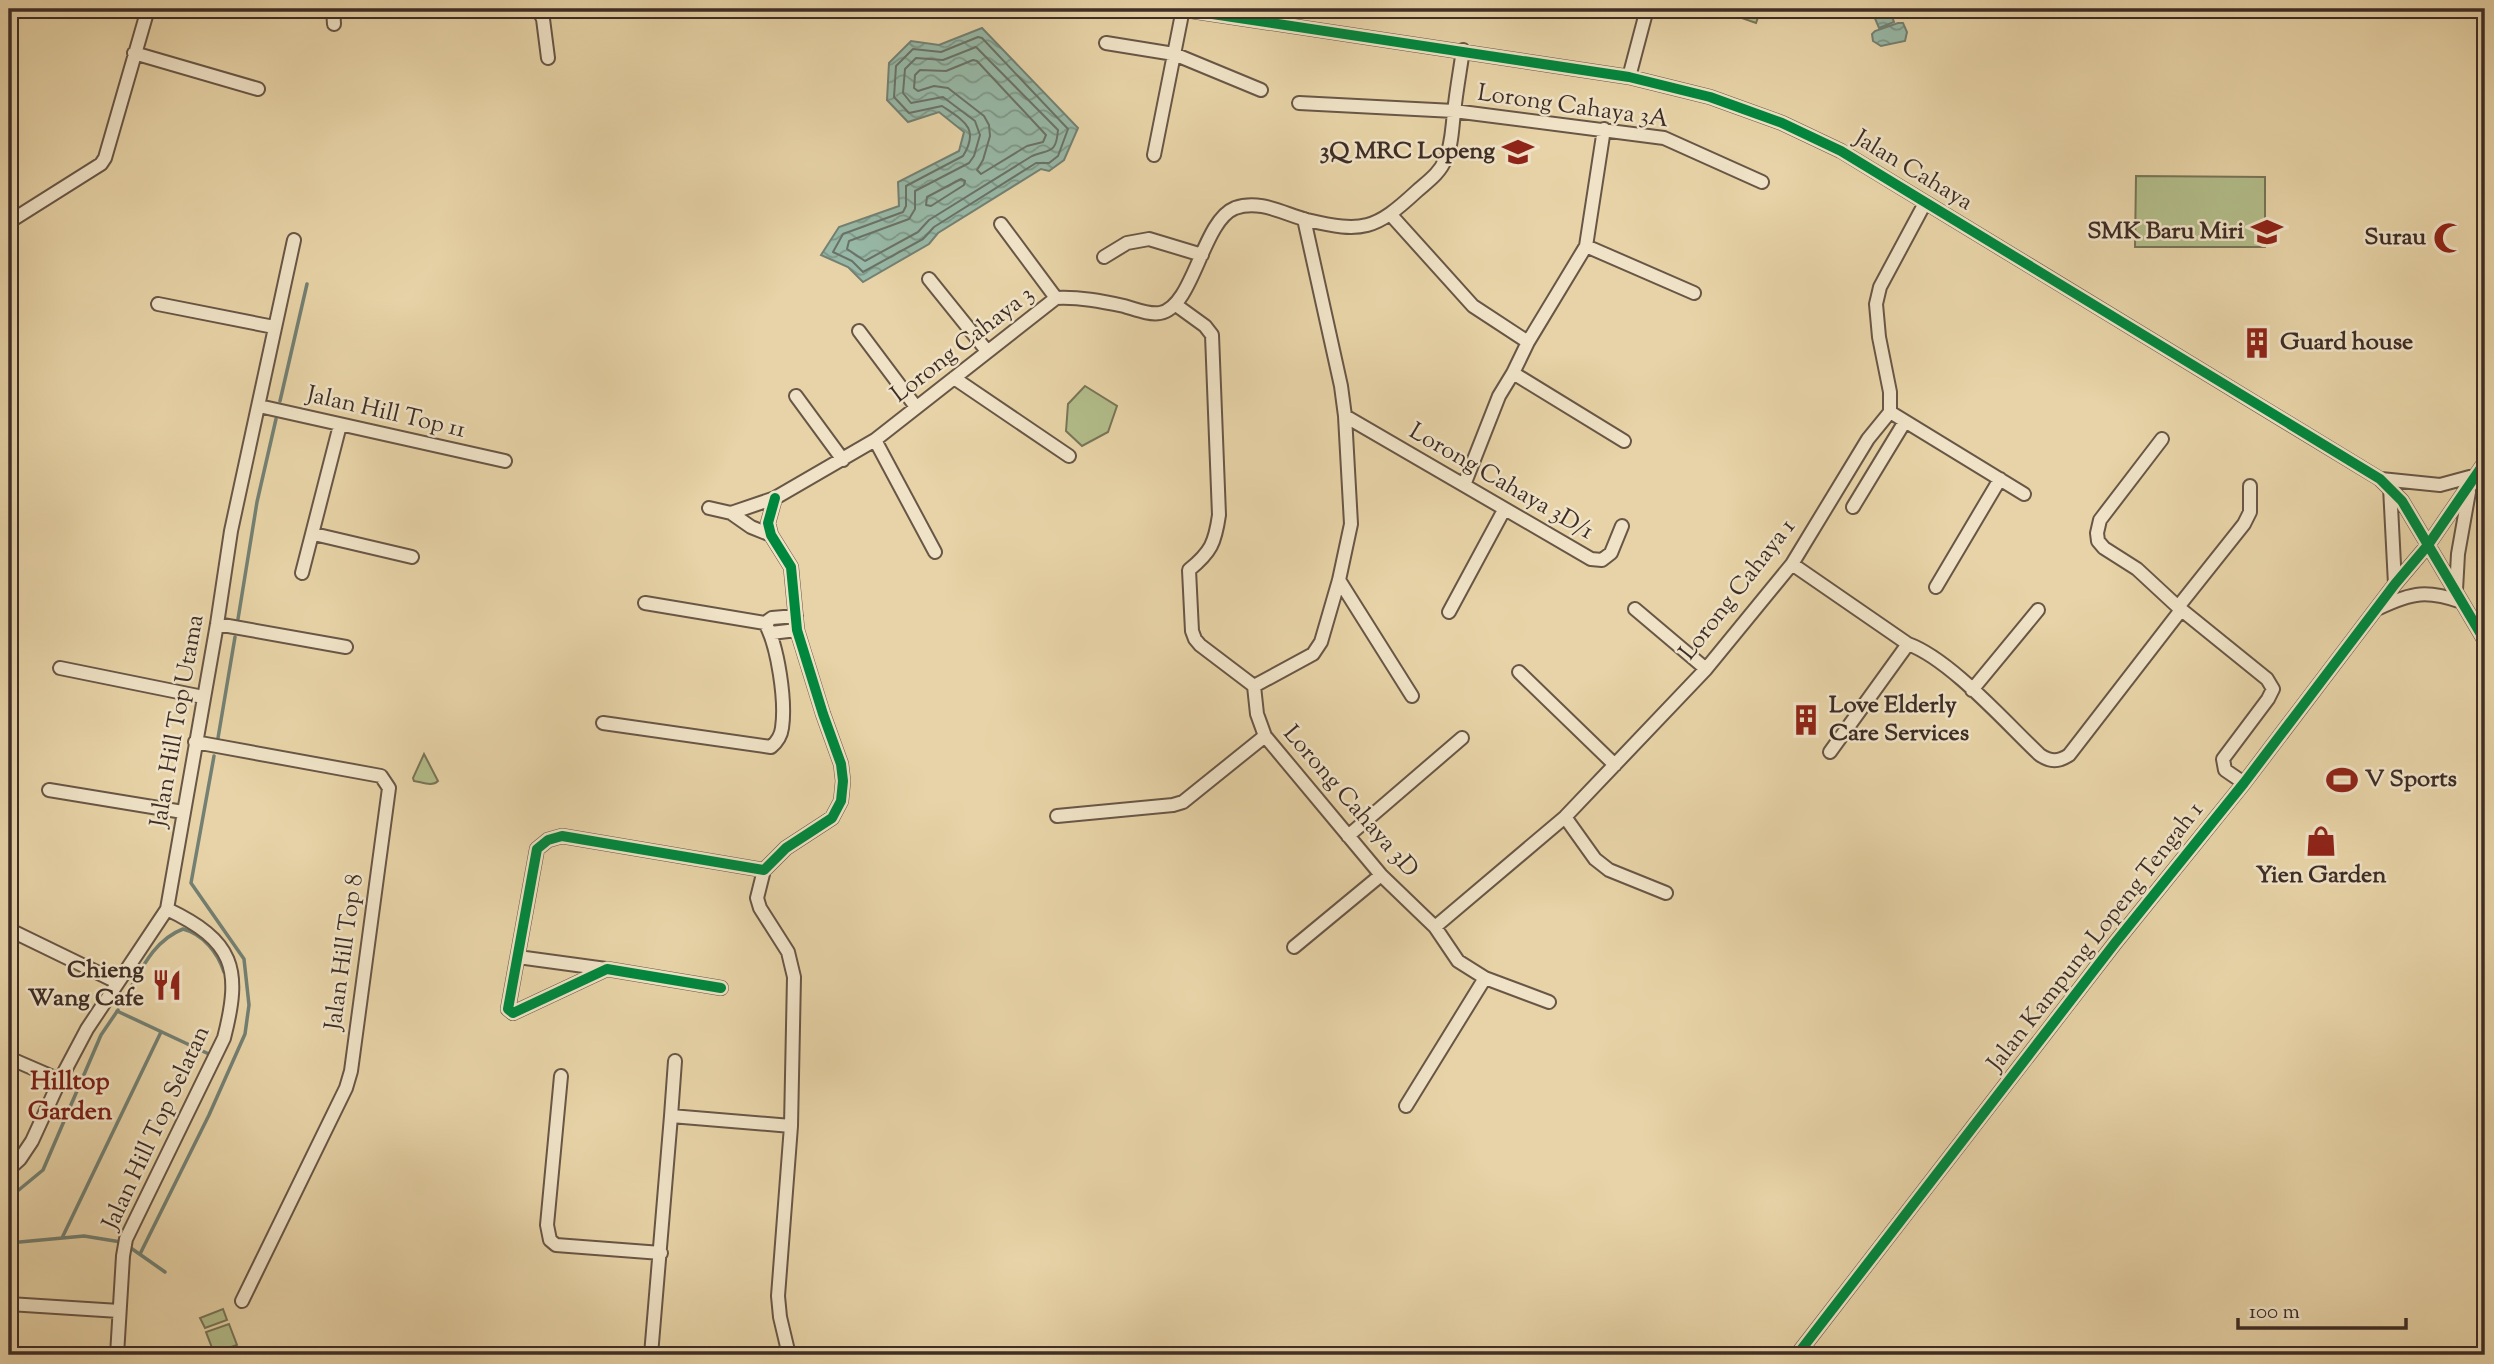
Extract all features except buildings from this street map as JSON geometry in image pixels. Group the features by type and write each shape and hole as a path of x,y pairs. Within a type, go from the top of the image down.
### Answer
{"street":[{"path":"9,222 101,164 108,151 148,9"},
{"path":"332,9 334,24"},
{"path":"538,9 543,19 548,58"},
{"path":"1154,155 1181,9"},
{"name":"Jalan Cahaya","path":"1181,9 1629,77 1710,97 1782,123 1841,151 2385,483 2402,501 2485,640"},
{"path":"1629,77 1647,9"},
{"path":"1106,43 1174,54 1261,90"},
{"path":"1304,219 1345,416 1350,524 1339,580 1321,642 1313,654 1254,686 1200,645 1192,631 1189,570 1207,556 1216,539 1219,515 1212,335 1205,326 1176,305 1221,219 1234,209 1251,206 1274,209 1304,219 1356,228 1391,215 1434,176 1445,161 1464,50"},
{"path":"134,53 258,89"},
{"name":"Lorong Cahaya 3A","path":"1299,103 1454,111 1664,138 1762,182"},
{"path":"1464,485 1499,396 1586,246 1604,129"},
{"path":"1925,203 1880,287 1876,304 1889,392 1889,412 2024,494"},
{"path":"1391,215 1473,306 1528,342"},
{"path":"1001,224 1056,298"},
{"path":"1104,257 1127,243 1149,239 1202,255"},
{"name":"Jalan Hill Top Utama","path":"9,1169 20,1159 32,1141 87,1029 167,909 231,531 294,240"},
{"path":"1586,246 1694,293"},
{"path":"929,279 987,351"},
{"name":"Lorong Cahaya 3","path":"732,513 775,498 875,440 1056,298 1076,297 1161,313 1176,305"},
{"path":"158,304 274,327"},
{"path":"859,331 916,407"},
{"path":"1513,373 1624,441"},
{"path":"954,377 1069,456"},
{"path":"796,396 843,460"},
{"name":"Jalan Hill Top 11","path":"259,406 505,461"},
{"name":"Lorong Cahaya 1","path":"1435,927 1565,817 1706,668 1792,564 1868,439 1889,412"},
{"name":"Lorong Cahaya 3D/1","path":"1345,416 1591,559 1602,560 1611,553 1622,526"},
{"path":"1853,507 1904,423"},
{"path":"302,573 340,425"},
{"path":"2162,439 2100,520 2098,541 2104,548 2137,569 2267,679 2273,689 2268,699 2223,759 2225,770 2244,783"},
{"path":"875,440 935,552"},
{"name":"Jalan Kampung Lopeng Tengah 1","path":"1797,1355 2115,943 2244,783 2395,584 2428,545 2485,462"},
{"path":"1936,587 2000,480"},
{"path":"2375,610 2404,596 2422,593 2459,596 2458,554 2474,480 2440,485 2385,483 2395,584"},
{"path":"1792,564 1909,644 1924,649 1972,690 2040,755 2050,761 2061,760 2069,755 2245,524 2250,512 2250,486"},
{"path":"775,498 768,523 771,535 791,567 797,631 841,764 843,780 841,801 832,818 786,848 764,870 757,898 760,908 788,952 794,977 791,1126 778,1296 789,1355"},
{"path":"709,508 732,513 751,527 771,535"},
{"path":"1449,612 1504,510"},
{"path":"314,534 412,557"},
{"path":"1339,580 1412,696"},
{"path":"645,603 768,628 797,631"},
{"path":"1635,609 1706,668"},
{"path":"1972,690 2038,610"},
{"path":"603,723 771,747 778,741 782,728 780,678 768,628 772,618 796,616"},
{"path":"217,624 346,647"},
{"path":"1830,752 1909,644"},
{"path":"60,668 203,697"},
{"path":"1519,672 1615,765"},
{"name":"Lorong Cahaya 3D","path":"1254,686 1257,714 1265,736 1381,875 1435,927 1458,961 1485,978 1549,1002"},
{"path":"1057,816 1183,802 1265,736"},
{"path":"1348,836 1462,738"},
{"name":"Jalan Hill Top 8","path":"195,742 381,776 389,788 351,1071 346,1088 242,1301"},
{"path":"49,790 183,812"},
{"path":"1565,817 1595,859 1609,870 1666,893"},
{"path":"607,969 513,1013 508,1009 537,849 548,840 562,836 764,870"},
{"path":"1294,947 1381,875"},
{"name":"Jalan Hill Top Selatan","path":"117,1355 126,1239 224,1038 231,1011 232,979 230,963 224,951 210,934 189,919 167,909"},
{"path":"12,931 117,982"},
{"path":"518,957 721,988"},
{"path":"1406,1106 1485,978"},
{"path":"9,1058 60,1080"},
{"path":"651,1355 675,1061"},
{"path":"561,1076 547,1225 550,1240 556,1245 660,1253"},
{"path":"671,1116 791,1126"},
{"path":"9,1304 119,1311"}],"green space":[{"path":"1732,9 1761,9 1756,23 1730,14"},
{"path":"2136,176 2265,177 2265,247 2135,247"},
{"path":"1085,386 1117,406 1108,432 1082,446 1066,431 1068,404"},
{"path":"424,754 438,781 436,783 414,781"},
{"path":"223,1309 227,1320 205,1328 200,1318"},
{"path":"229,1324 237,1345 214,1353 206,1332"}],"water":[{"path":"1871,9 1889,9 1894,22 1879,28"},
{"path":"1903,23 1907,32 1905,41 1881,46 1873,41 1872,34 1875,31"},
{"path":"982,28 1078,128 1064,160 1049,171 1041,169 938,233 929,244 863,282 848,267 821,255 839,227 899,206 898,182 959,151 964,132 939,112 908,122 887,100 889,63 911,41 939,45"}],"waterway":[{"path":"280,401 307,284"},
{"path":"238,619 257,502 276,419"},
{"path":"218,738 235,637"},
{"path":"140,1254 209,1115 245,1034 249,1005 244,959 191,883 214,756"},
{"path":"127,994 156,948 183,929 197,935 209,945 224,972"},
{"path":"9,1198 43,1170 101,1035 118,1010"},
{"path":"117,1011 211,1055"},
{"path":"62,1238 161,1032"},
{"path":"9,1243 84,1236 121,1242"},
{"path":"128,1246 165,1272"}],"cycle path":[{"path":"1179,9 1629,77 1710,97 1782,123 1841,151 2380,479 2402,501 2485,641"},
{"path":"1797,1355 2115,943 2244,783 2395,584 2428,545 2485,462"},
{"path":"721,988 607,969 513,1013 508,1009 537,849 548,840 562,836 764,870 786,848 832,818 841,801 841,764 797,630 791,567 771,535 768,523 775,498"}],"place":[{"name":"3Q MRC Lopeng","path":"1518,152"},
{"name":"SMK Baru Miri","path":"2267,232"},
{"name":"Surau","path":"2449,238"},
{"name":"Guard house","path":"2257,343"},
{"name":"Love Elderly Care Services","path":"1806,720"},
{"name":"V Sports","path":"2342,780"},
{"name":"Yien Garden","path":"2321,841"},
{"name":"Chieng Wang Cafe","path":"167,985"}],"district":[{"name":"Hilltop Garden","path":"70,1097"}]}
